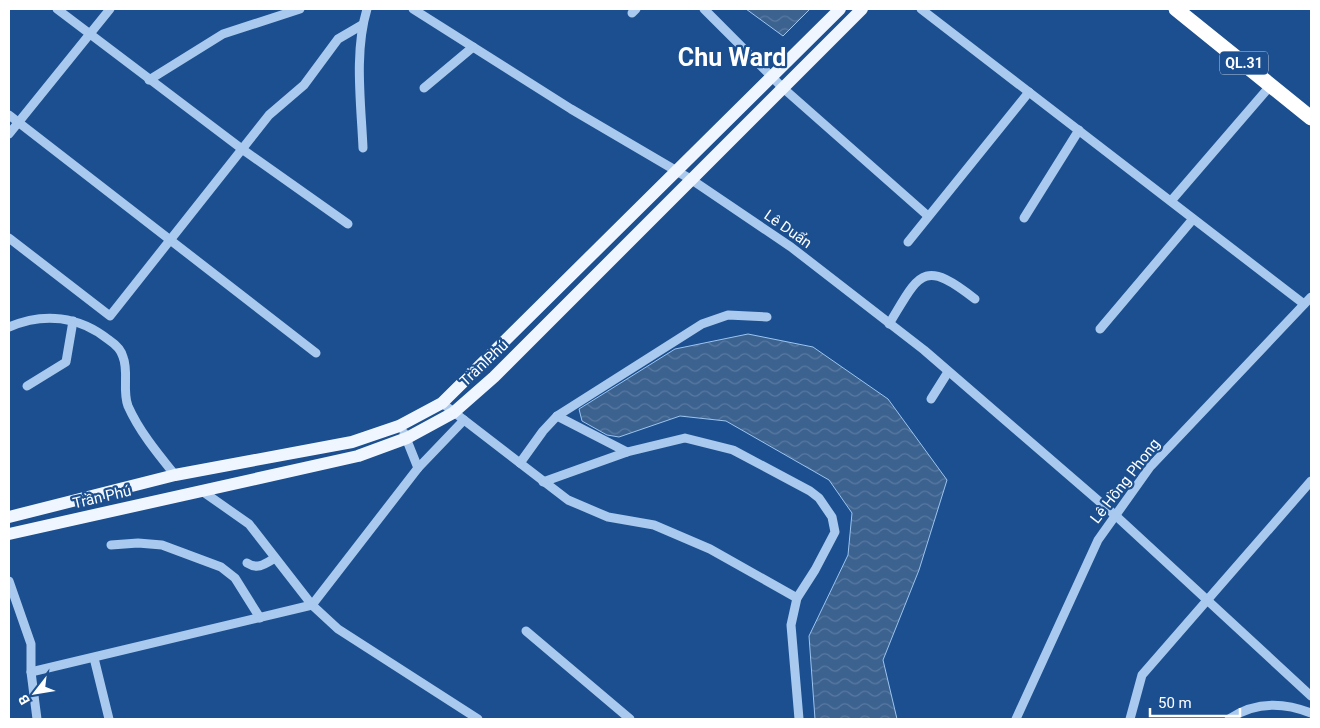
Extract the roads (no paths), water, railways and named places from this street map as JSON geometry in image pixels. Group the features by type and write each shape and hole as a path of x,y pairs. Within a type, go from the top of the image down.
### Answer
{"highway":[{"name":"QL.31","path":"1176,9 1311,118"}],"main road":[{"name":"Trần Phú","path":"9,517 175,475 352,442 399,426 442,403 840,9"},
{"name":"Trần Phú","path":"9,534 358,456 407,438 453,413 494,377 862,9"}],"street":[{"path":"58,9 242,149 348,224"},
{"path":"9,134 110,9"},
{"path":"149,80 223,34 300,9"},
{"path":"363,148 360,83 362,25 367,9"},
{"name":"Lê Duẩn","path":"413,9 571,109 692,180 791,247 948,372 1115,515 1311,696"},
{"path":"704,9 783,88 928,216"},
{"path":"921,9 1304,304"},
{"path":"9,238 110,316 268,115 304,85 338,39 362,25"},
{"path":"424,88 473,47"},
{"path":"1171,201 1272,85"},
{"path":"908,242 1030,92"},
{"path":"9,115 316,353"},
{"path":"1024,218 1080,130"},
{"path":"1100,329 1194,219"},
{"path":"889,324 913,285 922,276 936,275 947,278 975,299"},
{"name":"Lê Hồng Phong","path":"1016,719 1098,540 1115,515 1150,467 1311,297"},
{"path":"520,463 543,431 557,416 711,320 738,314 767,317"},
{"path":"9,327 38,318 73,321 86,324 121,351 124,360 128,406 150,443 175,475"},
{"path":"27,386 66,362 73,321"},
{"path":"931,399 948,372"},
{"path":"442,403 542,482 568,500 592,511 625,521 654,526 710,549 797,598"},
{"path":"557,416 627,452"},
{"path":"31,672 312,605 418,468 464,420"},
{"path":"399,426 407,438 418,468"},
{"path":"542,482 627,452 685,438 713,444 752,459 810,491 819,498 832,517 835,532 815,570 797,598 791,625 800,719"},
{"path":"1130,719 1142,676 1311,481"},
{"path":"202,491 249,524 312,605 338,629 478,719"},
{"path":"111,545 144,543 162,545 220,567 236,578 260,618"},
{"path":"247,563 257,567 275,558"},
{"path":"9,581 31,644 31,672 37,719"},
{"path":"526,631 630,719"},
{"path":"94,658 108,719"},
{"path":"1229,719 1251,708 1268,704 1287,706 1311,713"}],"water":[{"path":"746,9 810,9 783,36"},
{"path":"748,334 813,347 888,399 947,480 919,570 883,660 897,719 815,719 809,636 848,555 852,513 829,480 726,421 680,416 619,437 607,435 582,421 579,409 675,349"}],"district":[{"name":"Chu Ward","path":"732,57"}]}
